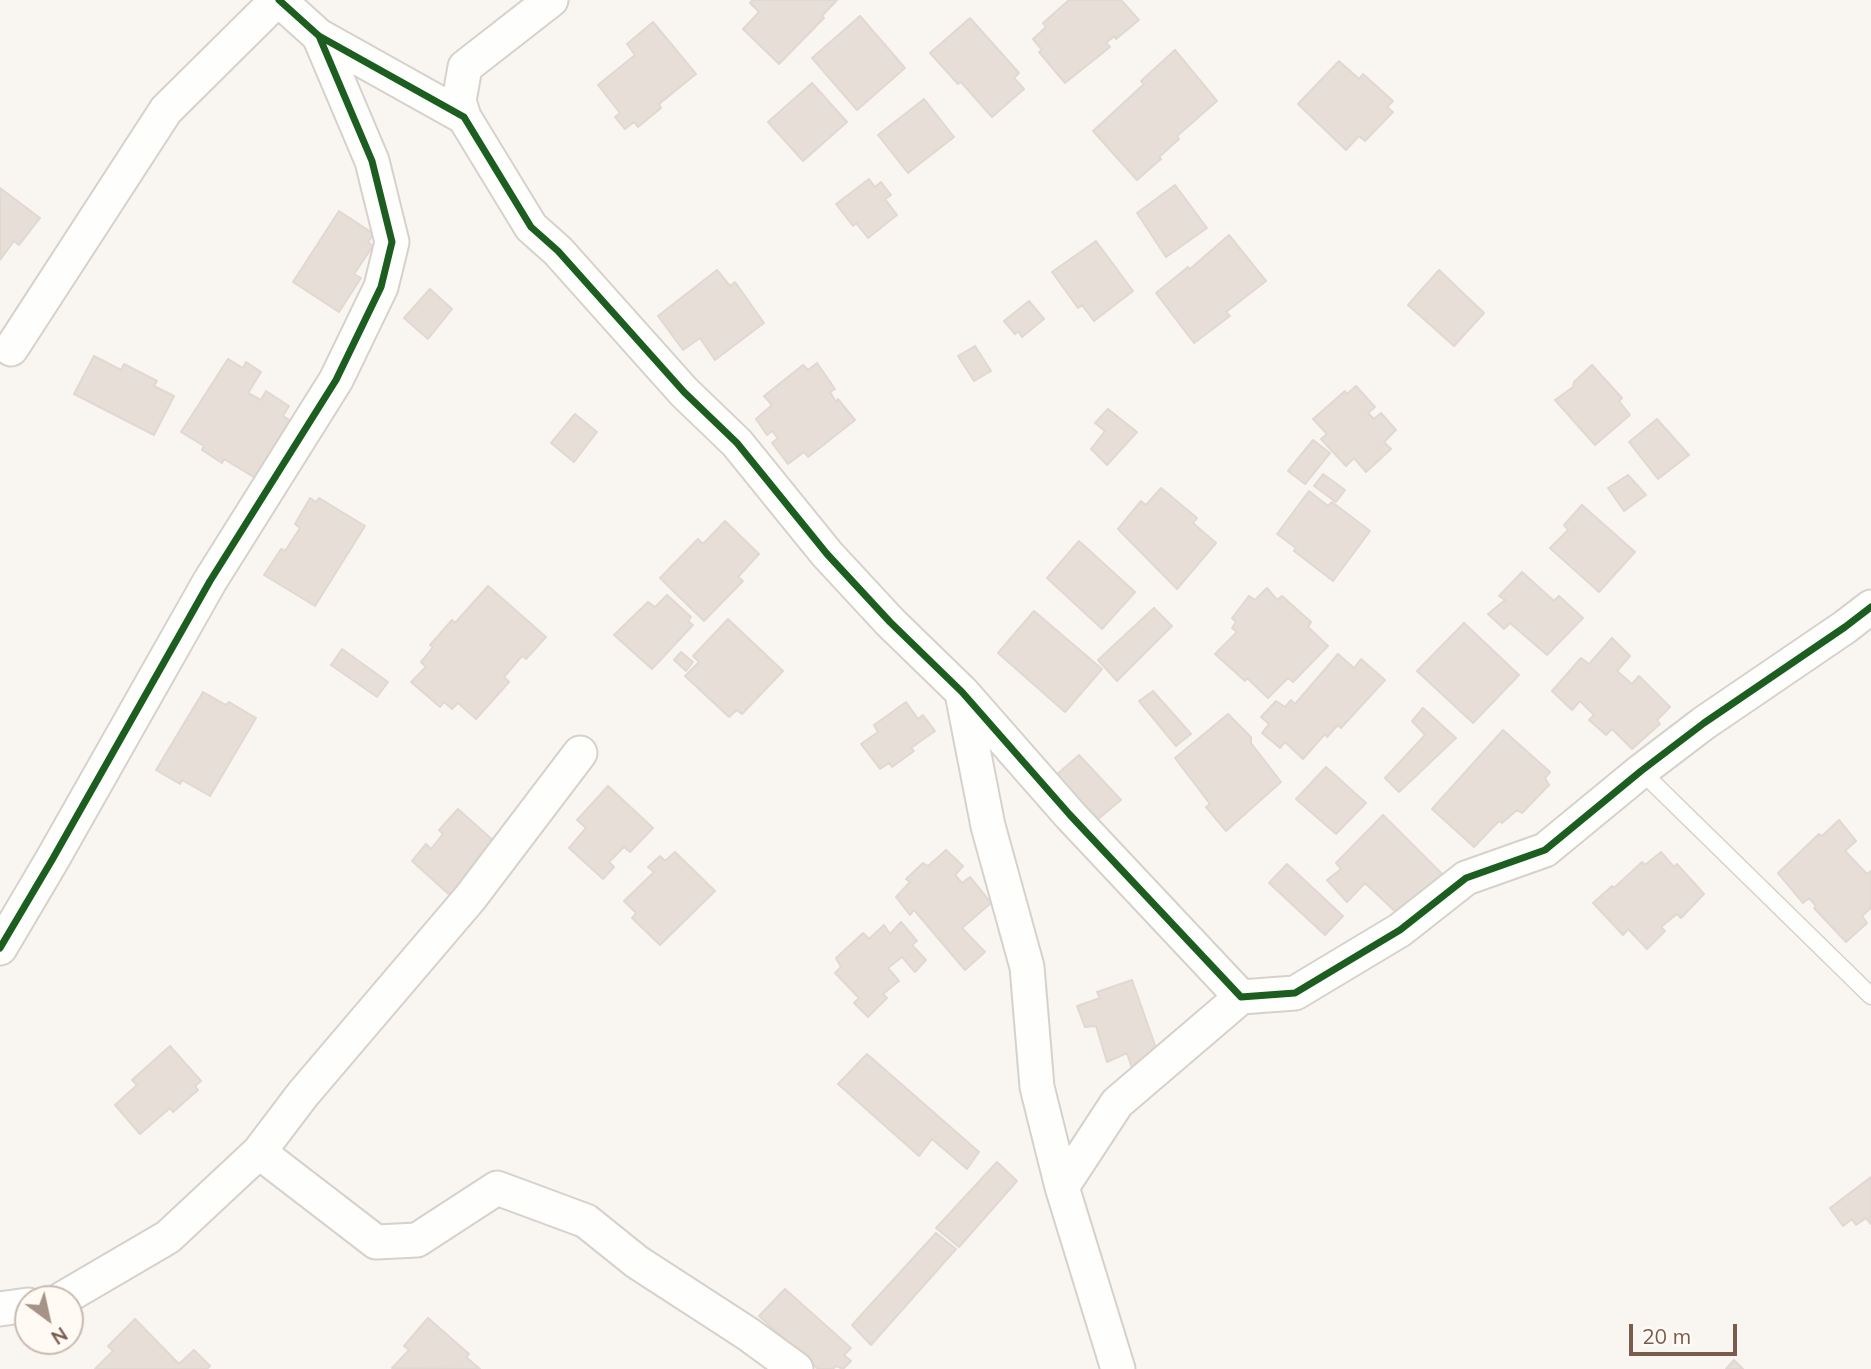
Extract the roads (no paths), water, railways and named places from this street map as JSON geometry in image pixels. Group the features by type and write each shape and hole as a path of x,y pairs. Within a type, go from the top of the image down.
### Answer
{"street":[{"path":"11,349 166,110 278,0 319,36 464,117"},
{"path":"551,0 466,67 459,101 464,117 531,227 558,251 684,393 737,443 836,564 890,622 962,692 1070,815 1241,997"},
{"path":"0,948 210,581 335,380 381,287 392,242 372,161 319,36"},
{"path":"1062,1187 1117,1103 1241,997 1295,993 1400,930 1466,878 1545,850 1704,723 1871,607"},
{"path":"962,692 988,826 1027,967 1037,1087 1062,1187 1118,1369"},
{"path":"84,1286 168,1237 259,1152 303,1094 470,898 580,753"},
{"path":"259,1152 376,1242 417,1240 498,1188 586,1221 637,1262 748,1334 796,1369"}],"lane":[{"path":"1641,771 1871,996"}]}
